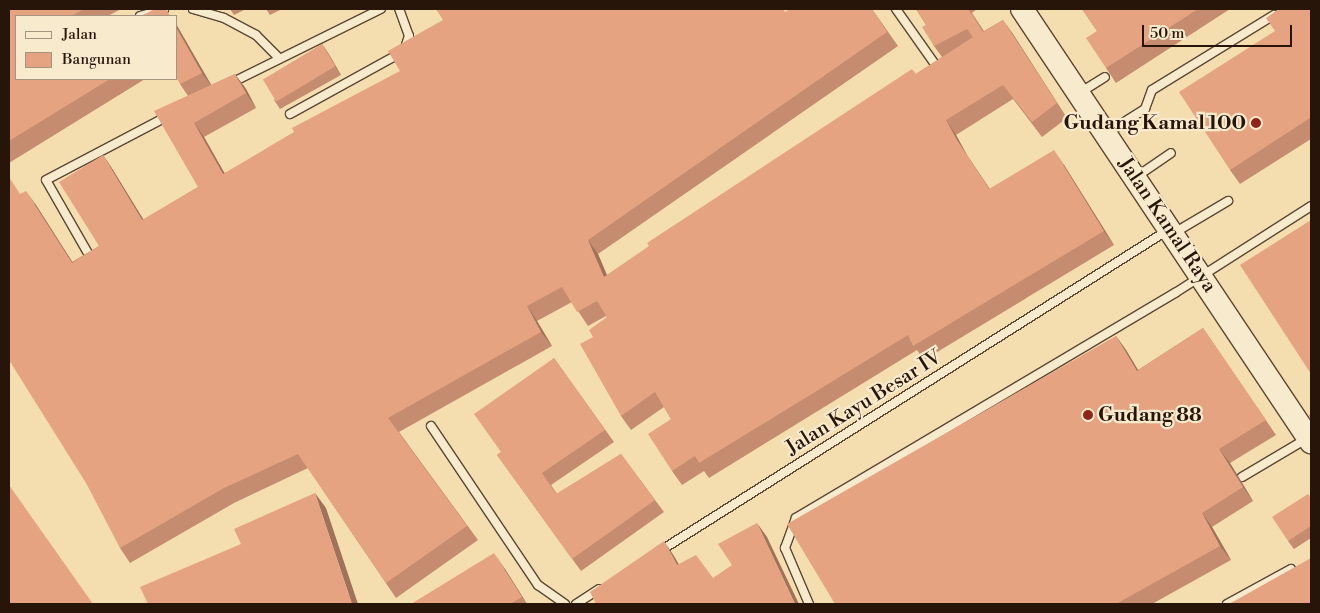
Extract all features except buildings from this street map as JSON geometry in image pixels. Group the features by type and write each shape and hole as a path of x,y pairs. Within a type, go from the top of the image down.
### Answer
{"main road":[{"name":"Jalan Kamal Raya","path":"1022,9 1202,275 1310,440"}],"lane":[{"path":"143,15 164,9"},
{"path":"193,9 224,18 256,35 279,58"},
{"path":"224,87 369,12 381,9"},
{"path":"290,114 404,51 409,36 399,9"},
{"path":"907,9 898,12 931,62 940,70 949,66"},
{"path":"1105,134 1145,109 1152,90 1282,10"},
{"path":"1078,94 1105,77"},
{"path":"89,255 46,180 182,109"},
{"path":"1135,178 1171,153"},
{"name":"Jalan Kayu Besar IV","path":"649,557 1171,231 1228,201"},
{"path":"809,604 785,548 796,518 1202,275 1311,206"},
{"path":"432,426 538,585 565,604"},
{"path":"1242,477 1310,440"},
{"path":"1227,604 1303,563"},
{"path":"576,604 608,583"}],"place":[{"name":"Gudang Kamal 100","path":"1256,123"},
{"name":"Gudang 88","path":"1088,415"}]}
